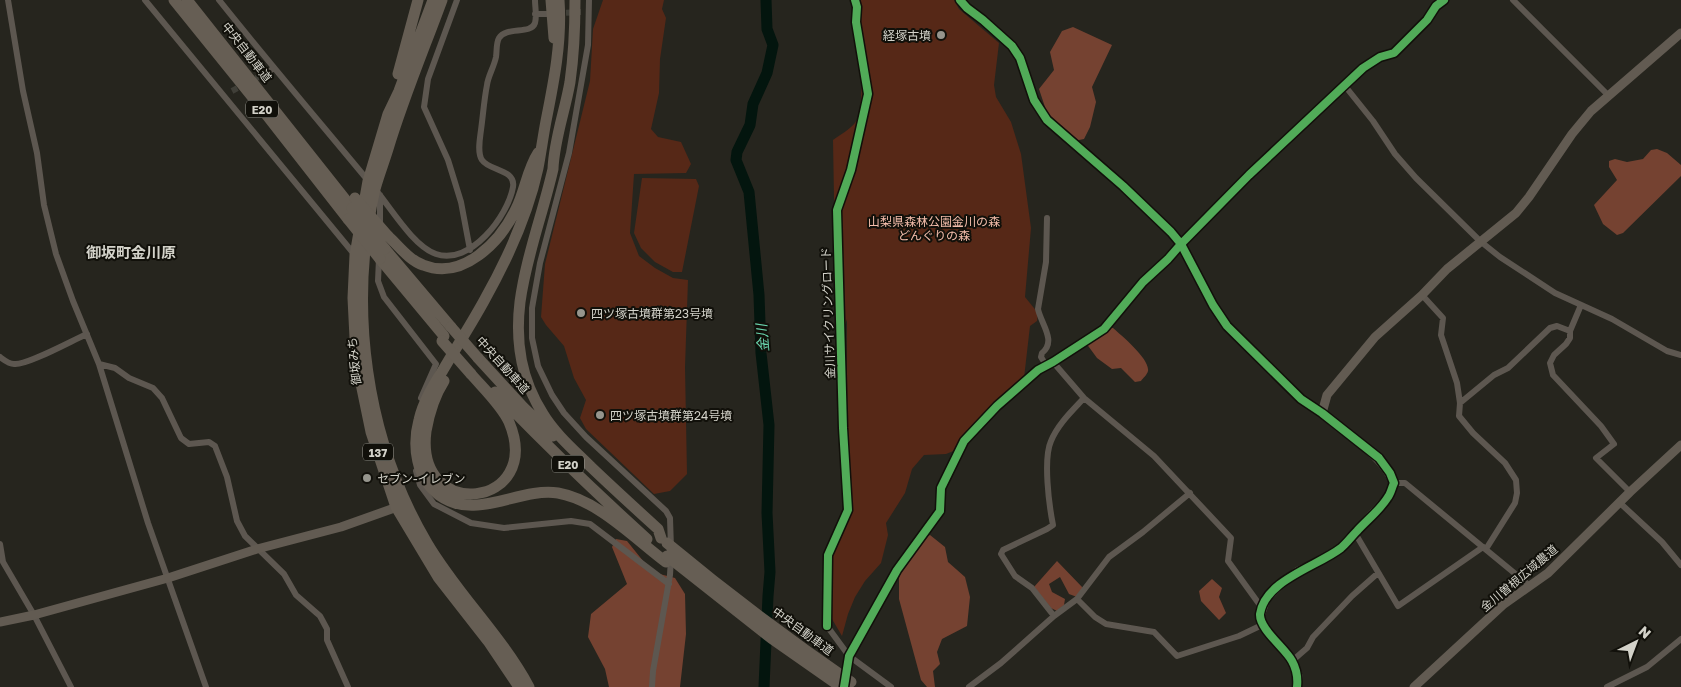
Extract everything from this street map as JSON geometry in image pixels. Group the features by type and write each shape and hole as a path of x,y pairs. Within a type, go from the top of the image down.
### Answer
{"highway":[{"name":"中央自動車道","path":"174,0 262,109 352,209"},
{"name":"中央自動車道","path":"187,0 352,209 412,297 517,415 680,571 685,571 771,638 849,686"},
{"path":"392,118 418,0"},
{"name":"御坂みち","path":"433,0 399,91 355,255 355,338 359,374 371,432 401,505 438,578 488,641 518,687"},
{"name":"御坂みち","path":"392,118 442,0"},
{"path":"392,118 420,72 449,0"},
{"path":"551,0 553,33 557,56"},
{"path":"559,0 560,23 557,56 534,184 516,237 485,300 429,393 424,405 415,443 419,467 424,478 439,495 459,504 482,505 532,493 548,492 571,496 585,501 598,508 667,559"},
{"path":"566,0 570,81"},
{"path":"575,0 575,41 570,81 554,155 553,170 525,274 520,300 518,340 526,380 544,416 569,446 658,529 664,541"},
{"path":"352,209 388,236 412,259 422,265 431,268 453,268 473,260 491,244 508,224 521,196 531,164 540,149"},
{"path":"446,335 474,367 490,395 508,420 514,437 515,458 511,470 501,483 491,490 479,494 465,495 452,490 439,480 431,470 426,454 425,440 428,418 441,385 471,339 506,274 518,248 547,167 554,155"},
{"name":"御坂みち","path":"374,188 362,299 366,357 379,429 401,505 447,574 492,632 529,687"},
{"name":"中央自動車道","path":"382,254 446,335"},
{"name":"中央自動車道","path":"474,367 518,402 562,446 664,541 716,584 849,686"}],"street":[{"path":"8,0 23,91 38,153 44,205 58,264 99,364 148,523 206,687"},
{"path":"145,0 355,255"},
{"path":"219,0 420,246 437,255 454,256 470,250 488,234 504,210 513,189 514,182 511,176 482,162 480,156 487,84 496,58 498,39 505,32 526,30 535,23 535,0"},
{"path":"457,0 428,79 424,107 448,160 461,202 470,250"},
{"path":"589,0 586,12 588,45 569,153 540,264 532,308 532,338 538,366 552,395 564,413 586,437 652,497 666,511 670,518 670,575 653,671 652,687"},
{"path":"586,12 594,0"},
{"path":"960,0 1012,46 1020,58 1034,100 1047,120 1123,186 1181,244 1213,305 1227,326 1301,399 1322,413 1379,458 1390,473 1394,483 1389,496 1342,547 1320,561 1298,571 1266,599 1262,608 1260,616 1262,625 1292,661 1298,676 1298,687"},
{"path":"849,686 848,656 897,570 940,511 941,488 964,441 997,406 1038,370 1104,329 1142,282 1168,259 1249,175 1363,68 1380,57 1394,53 1427,20 1436,6 1444,0"},
{"path":"1517,1 1608,95"},
{"path":"535,14 548,14"},
{"path":"1322,413 1327,395 1375,337 1422,295 1447,269 1516,213 1529,198 1572,134 1591,111 1681,33"},
{"path":"266,73 274,68"},
{"path":"1345,86 1373,121 1395,154 1416,178 1480,241 1500,257 1555,293 1612,318 1667,351 1681,355"},
{"path":"224,95 232,91"},
{"path":"374,188 378,281 384,297 436,364 420,401 413,428 412,456 420,485 434,504 471,522 504,528 570,521 590,524 669,584"},
{"path":"1046,365 1041,357 1049,345 1049,341 1038,310 1046,262 1048,218"},
{"path":"1355,533 1398,606 1484,548 1515,503 1517,493 1516,480 1505,463 1459,416 1460,403 1454,372 1441,335 1443,318 1422,295"},
{"path":"1581,305 1570,331 1570,338 1554,355 1550,364 1554,375 1601,426 1614,444 1596,458 1630,492"},
{"path":"1460,403 1494,375 1508,368 1550,328 1557,326 1570,331"},
{"path":"0,357 15,365 30,361 86,334"},
{"path":"1053,362 1084,398 1154,456 1231,538 1228,560 1262,608"},
{"path":"99,364 115,368 129,378 153,388 162,398 181,438 190,444 209,442 215,446 227,477 237,521 245,536 284,574 296,595 320,616 327,629 327,640 348,687"},
{"path":"1054,616 1032,588 1015,576 1001,554 1003,550 1052,525 1048,474 1050,442 1060,426 1084,398"},
{"name":"金川曽根広域農道","path":"1414,687 1504,604 1548,573 1630,492 1681,445"},
{"path":"1394,483 1404,483 1530,586"},
{"path":"969,687 1001,663 1054,616 1077,599 1109,556 1143,532 1190,493"},
{"path":"1620,503 1662,542 1681,565"},
{"path":"0,622 34,615 168,578 257,549 341,527 401,505"},
{"path":"0,544 1,563 34,615 71,687"},
{"path":"1292,661 1307,648 1313,636 1352,596 1378,573"},
{"path":"1077,599 1095,617 1106,624 1154,632 1177,656 1239,636 1262,625"},
{"path":"828,626 848,656 891,687"},
{"path":"1607,687 1646,667 1681,639"}],"green space":[{"path":"603,0 664,0 662,9 666,18 660,59 659,93 651,129 658,137 681,142 691,164 686,173 634,174 630,233 639,256 673,278 688,280 685,367 687,474 670,491 654,494 586,429 580,418 586,400 574,378 564,346 541,317 545,264 590,81 593,29"},
{"name":"山梨県森林公園金川の森 どんぐりの森","path":"856,0 954,0 959,9 999,43 994,85 996,97 1011,122 1021,154 1031,228 1025,297 1038,313 1037,321 1030,326 1024,378 1004,405 987,413 956,450 946,454 924,455 912,469 905,493 886,523 888,535 881,563 865,581 855,597 842,636 832,619 833,555 852,508 846,452 847,319 845,325 843,280 834,198 833,140 855,123 859,113 862,82"},
{"path":"642,178 696,179 699,186 682,272 673,272 655,262 641,248 634,233"}],"shaded area":[{"path":"1073,27 1112,45 1092,87 1096,102 1090,127 1084,139 1074,141 1047,113 1039,89 1054,70 1050,52 1062,31"},
{"path":"1657,149 1667,153 1681,165 1681,176 1623,233 1617,235 1603,224 1594,205 1617,180 1609,167 1609,161 1615,159 1627,162 1643,159 1651,150"},
{"path":"1108,327 1113,328 1123,336 1145,360 1148,371 1141,381 1135,382 1121,368 1112,369 1097,358 1086,343"},
{"path":"930,535 945,547 948,562 965,577 970,597 967,626 942,639 937,652 940,664 933,671 935,687 927,687 921,680 899,599 899,578 904,564 924,538"},
{"path":"616,539 627,541 652,572 675,578 685,594 686,634 680,687 609,687 605,669 588,637 591,614 627,584 612,547"},
{"path":"1057,561 1083,588 1077,597 1069,594 1060,577 1049,584 1052,592 1065,599 1064,605 1057,611 1051,608 1034,587"},
{"path":"1212,579 1222,588 1219,597 1226,613 1219,620 1201,601 1199,591"}],"waterway":[{"name":"金川","path":"764,687 770,572 767,513 769,425 761,353 759,295 749,192 736,160 737,152 750,125 753,104 767,73 773,45 767,29 766,0"}],"tunnel":[{"path":"557,13 583,12"},
{"path":"232,91 266,73"}],"cycle path":[{"name":"金川サイクリングロード","path":"827,626 828,555 848,510 843,428 837,210 851,170 868,94 856,22 857,7 855,0"},
{"path":"960,0 1012,46 1020,58 1034,100 1047,120 1123,186 1181,244 1213,305 1227,326 1301,399 1322,413 1379,458 1390,473 1394,483 1385,502 1345,544 1331,555 1282,583 1264,602 1260,614 1261,620 1268,632 1292,661 1297,674 1297,687"},
{"path":"844,687 849,656 897,570 940,511 941,488 964,441 997,406 1038,370 1104,329 1143,282 1168,259 1249,175 1363,68 1380,57 1394,53 1427,20 1436,6 1444,0"}],"place":[{"name":"経塚古墳","path":"941,35"},
{"name":"四ツ塚古墳群第23号墳","path":"581,313"},
{"name":"四ツ塚古墳群第24号墳","path":"600,415"},
{"name":"セブン-イレブン","path":"367,478"}],"district":[{"name":"御坂町金川原","path":"131,252"}]}
